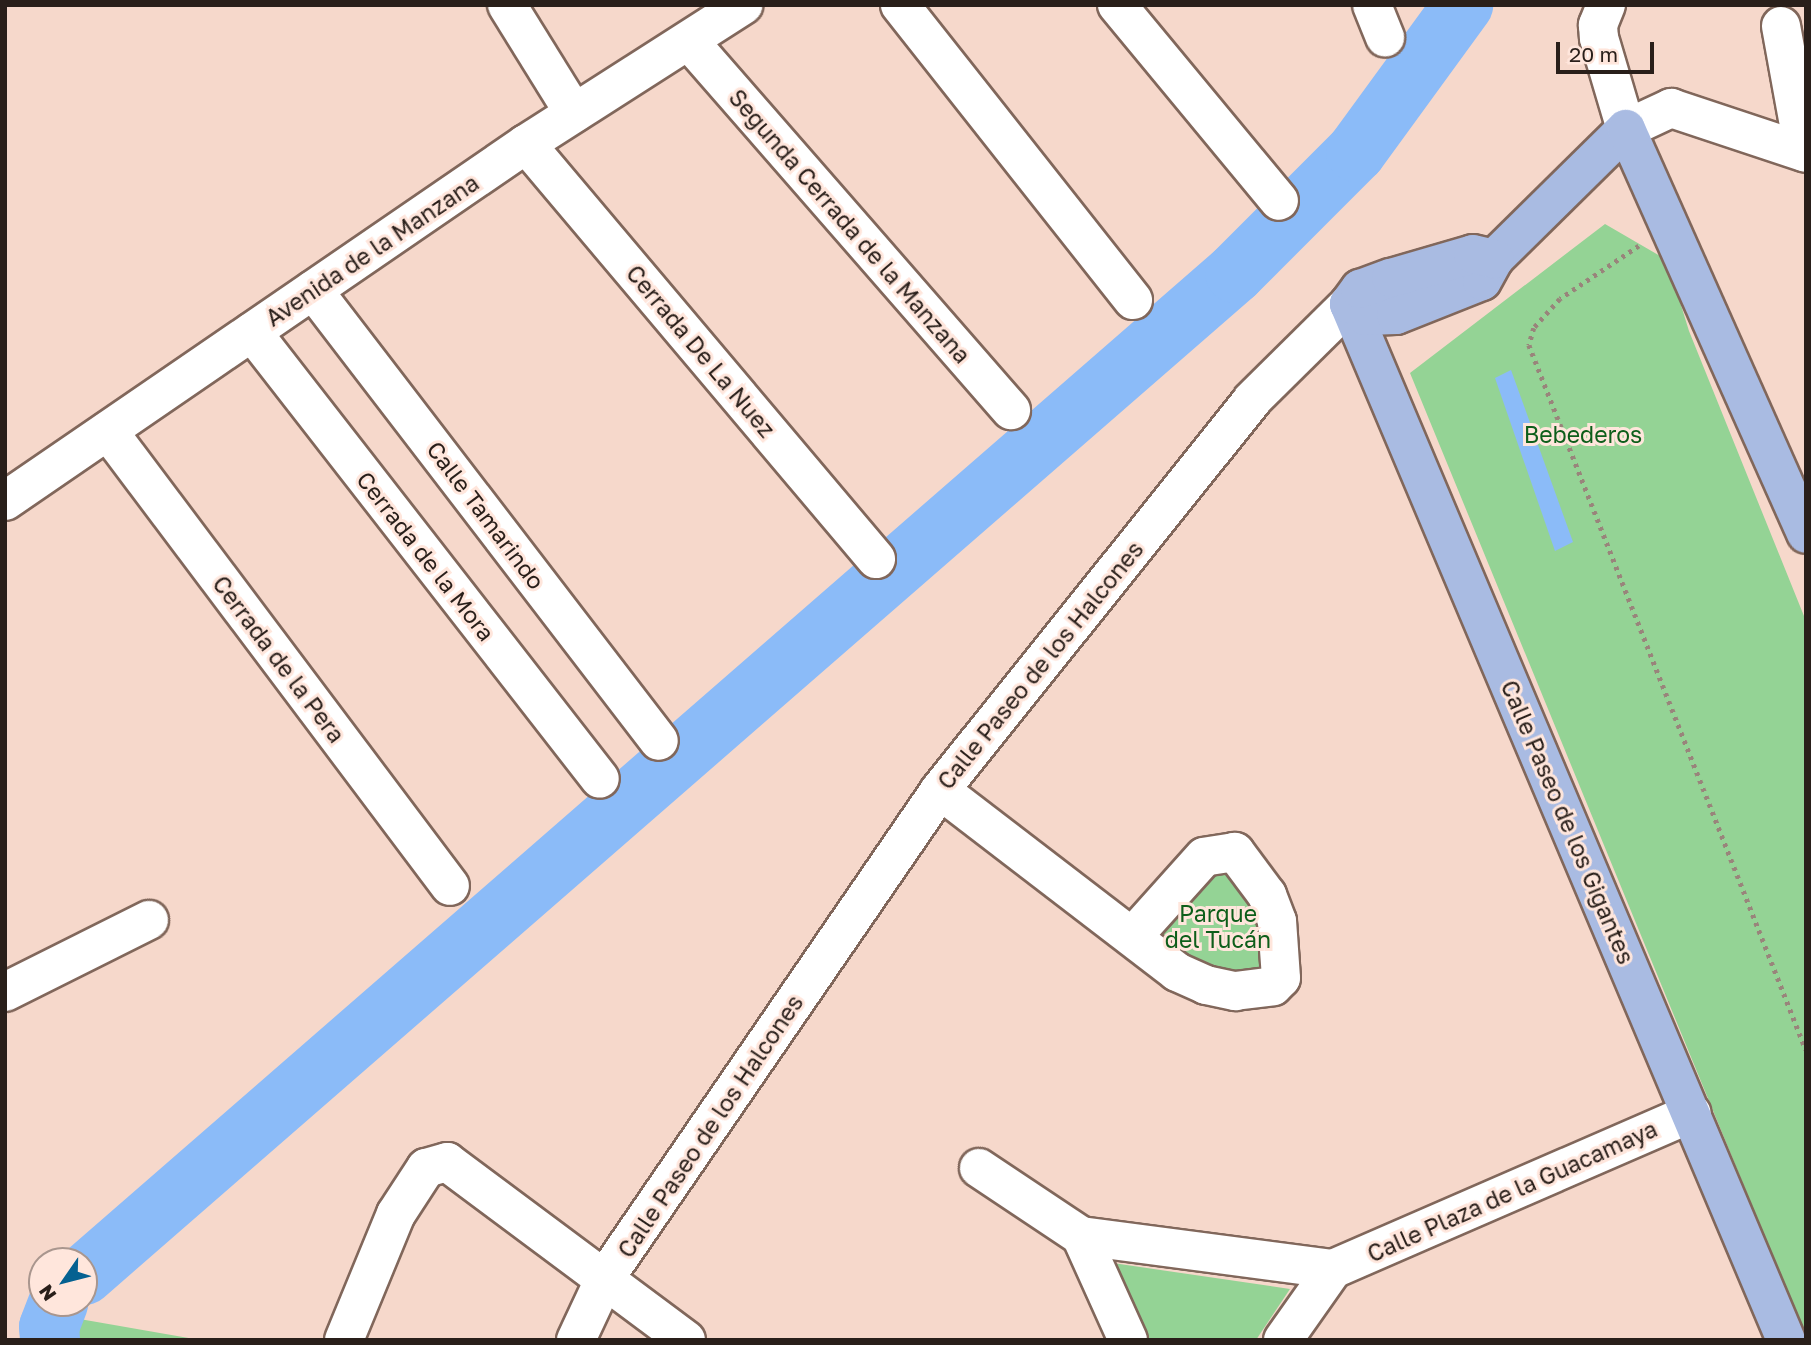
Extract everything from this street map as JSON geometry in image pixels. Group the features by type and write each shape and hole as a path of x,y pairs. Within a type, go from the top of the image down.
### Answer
{"main road":[{"path":"1626,129 1806,534"},
{"name":"Calle Paseo de los Halcones","path":"1349,304 1360,289 1391,278 1473,254 1494,259 1626,129"},
{"name":"Calle Paseo de los Gigantes","path":"1349,304 1786,1340"}],"street":[{"path":"507,5 574,113"},
{"name":"Avenida de la Manzana","path":"5,501 526,144 743,5"},
{"path":"900,5 1133,300"},
{"path":"1117,5 1279,201"},
{"path":"1606,5 1598,25 1599,38 1626,129 1671,108 1805,153 1781,26"},
{"name":"Segunda Cerrada de la Manzana","path":"689,41 1010,411"},
{"name":"Cerrada De La Nuez","path":"526,144 876,559"},
{"name":"Calle Tamarindo","path":"313,290 659,741"},
{"name":"Calle Paseo de los Halcones","path":"576,1340 605,1278 940,790 1252,400 1349,304"},
{"name":"Cerrada de la Mora","path":"252,332 600,779"},
{"name":"Cerrada de la Pera","path":"108,431 450,886"},
{"path":"940,790 1133,936"},
{"path":"5,992 149,920"},
{"name":"Calle Plaza de la Guacamaya","path":"1333,1269 1691,1113"},
{"path":"344,1340 396,1214 426,1168 436,1162 447,1162 686,1340"},
{"path":"979,1168 1081,1236 1333,1269 1283,1340"},
{"path":"1081,1236 1128,1340"}],"path":[{"path":"1669,229 1560,299 1534,328 1529,345 1806,1050"}],"green space":[{"name":"Bebederos","path":"1605,224 1667,260 1689,331 1806,621 1806,1337 1410,373"},
{"name":"Parque del Tucán","path":"1234,861 1262,899 1277,975 1233,982 1183,966 1151,927 1182,891"},
{"path":"1106,1262 1290,1289 1256,1340 1143,1340"},
{"path":"53,1317 68,1317 200,1340 72,1340"}],"water":[{"path":"1511,370 1573,542 1555,551 1495,378"}],"waterway":[{"path":"98,1263 1235,273 1356,152 1463,5"},
{"path":"50,1340 49,1327 53,1317"}]}
